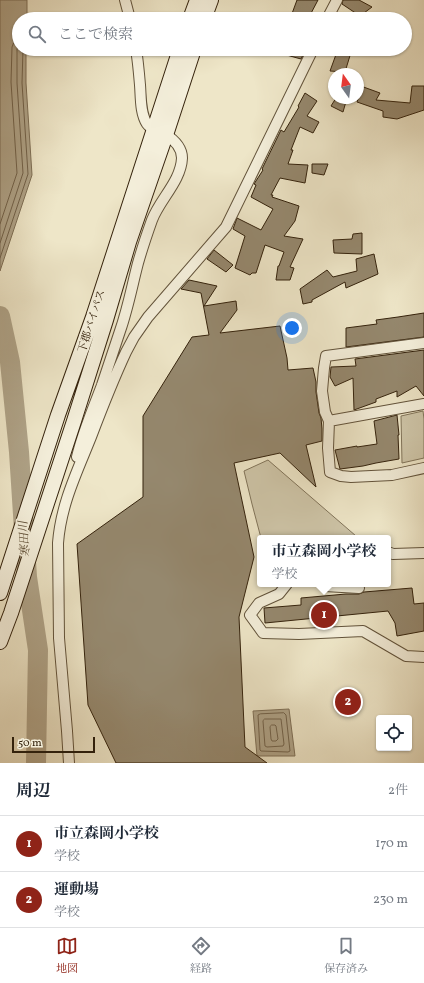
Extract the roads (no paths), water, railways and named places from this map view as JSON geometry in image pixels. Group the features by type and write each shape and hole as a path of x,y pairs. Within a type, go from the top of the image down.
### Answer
{"street":[{"path":"125,0 128,12"},
{"path":"193,12 197,0"},
{"path":"206,12 210,0"},
{"path":"331,12 337,0"},
{"path":"71,486 82,439 125,315 138,264 152,219 181,166 182,152 179,147 160,132 149,127 146,123 141,103 137,56"},
{"name":"下郡バイパス","path":"0,593 58,415 160,132 178,56"},
{"path":"0,642 11,613 106,320 160,132 191,56"},
{"path":"69,763 59,638 58,543 59,528 71,486 126,352 134,337 148,316 226,227 310,56"},
{"path":"424,343 326,356 322,391 325,412 329,421 328,448 330,472 351,478 392,475 424,468"},
{"path":"329,421 424,404"},
{"path":"391,553 424,553"},
{"path":"285,587 279,594 259,603 250,615 263,633 299,634 364,631 406,656 424,657"},
{"path":"342,587 359,588"}],"water":[{"path":"0,0 27,0 27,12 12,12 12,56 26,56 26,83 32,175 0,271"},
{"path":"289,709 295,756 257,756 253,711"}],"waterway":[{"name":"寒田川","path":"0,316 10,362 19,452 27,577 38,650 36,763"}],"place":[{"name":"市立森岡小学校","path":"324,615"},
{"name":"運動場","path":"348,702"}]}
